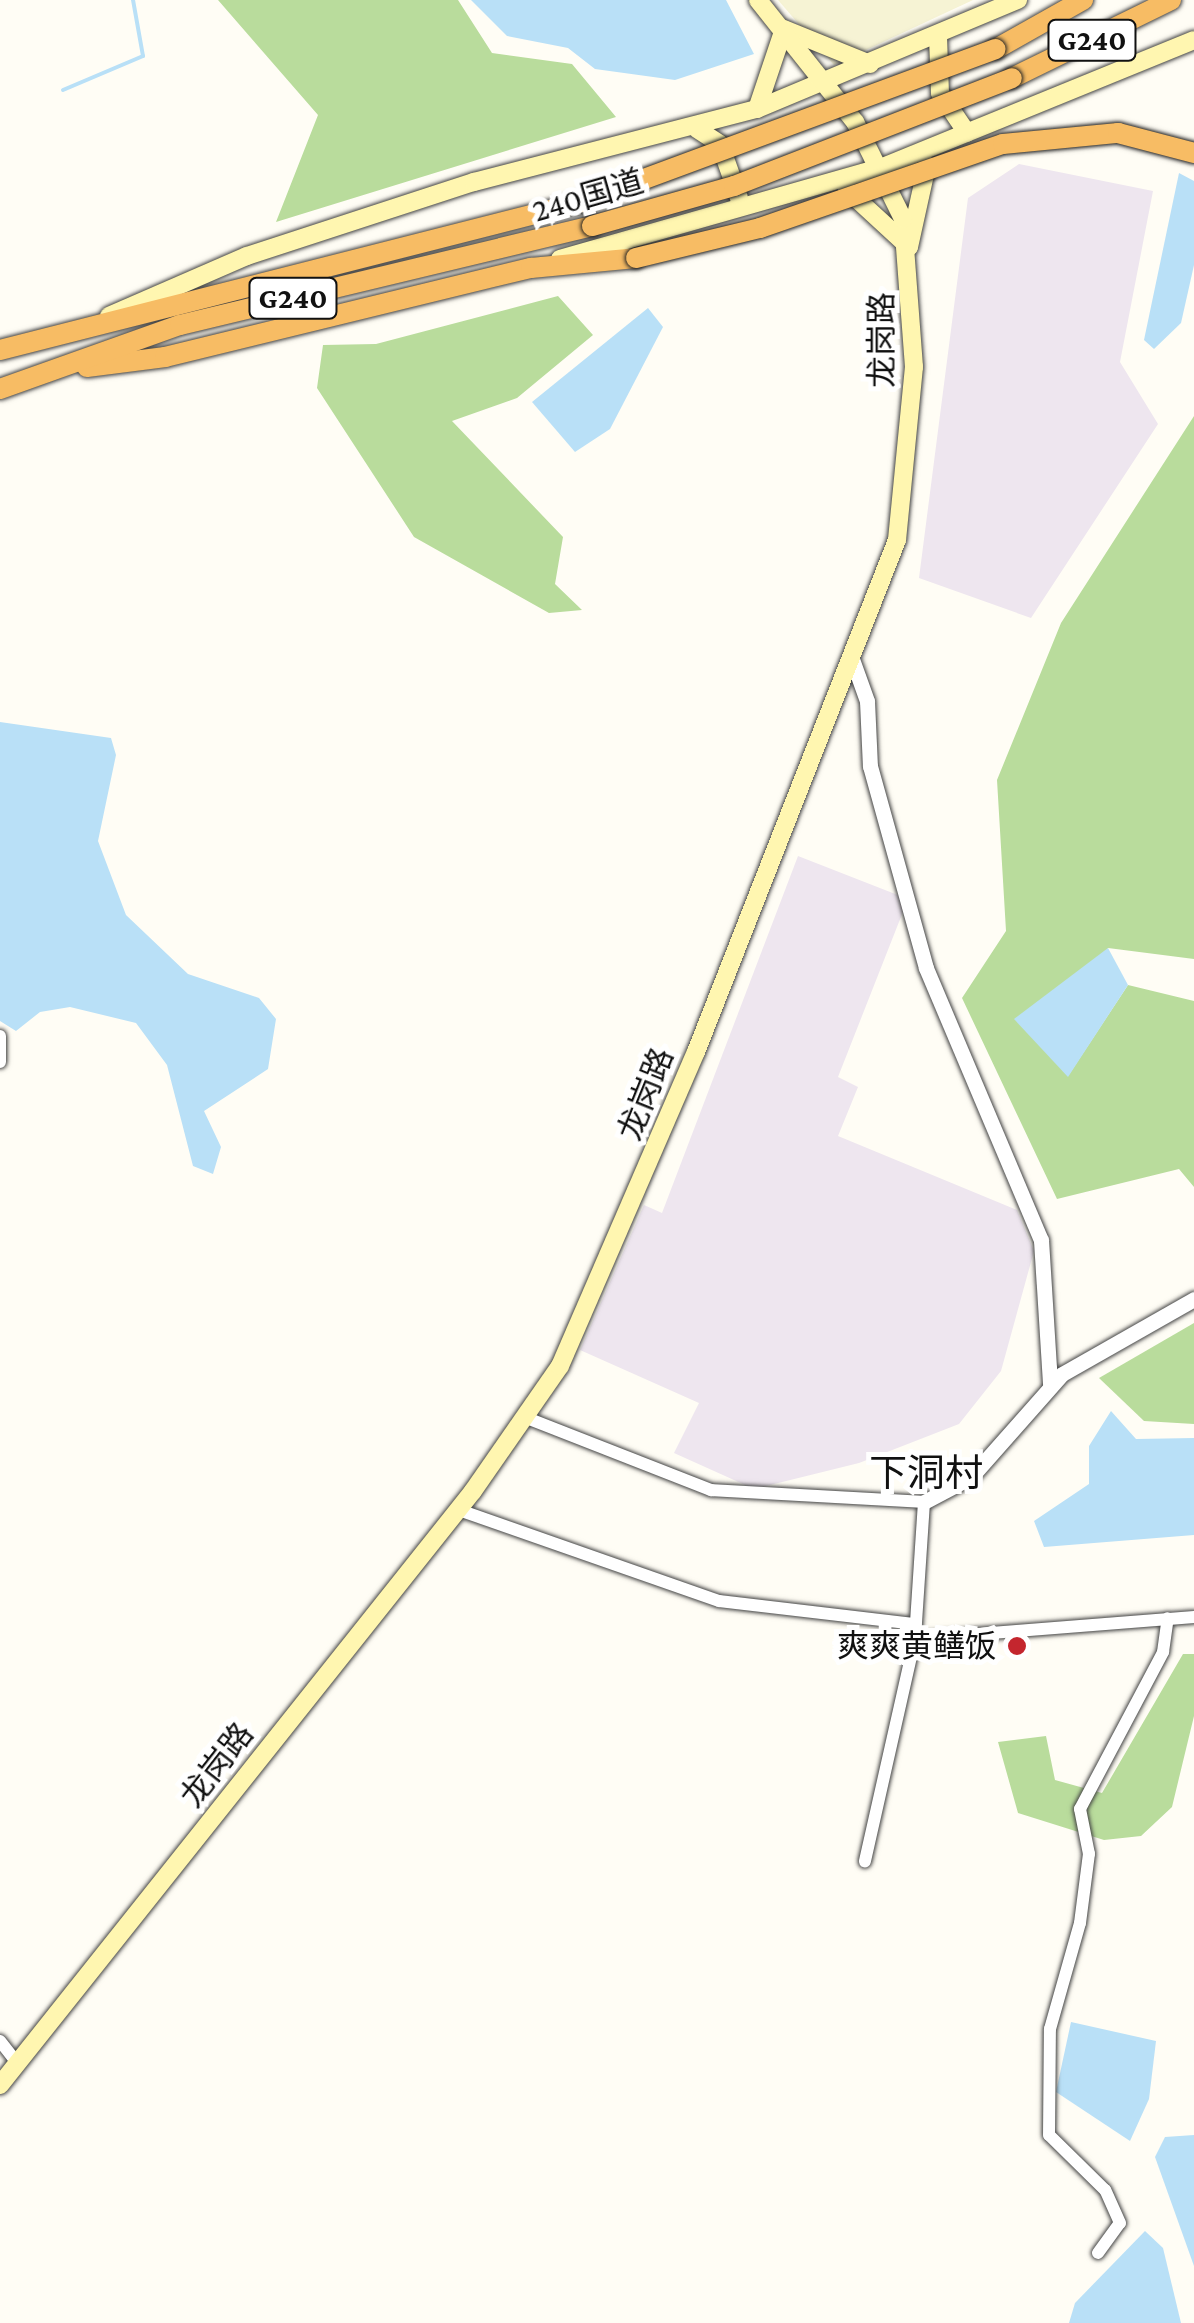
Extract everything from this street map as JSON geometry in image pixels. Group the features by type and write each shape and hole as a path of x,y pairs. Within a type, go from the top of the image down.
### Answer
{"highway":[{"name":"240国道","path":"0,350 582,202 996,49 1083,0"},
{"name":"240国道","path":"0,389 180,325 592,226 734,186 1012,78 1172,0"},
{"path":"46,372 165,358 531,268 636,258 760,228 1003,144 1118,133 1194,153"}],"main road":[{"name":"龙岗路","path":"0,2086 459,1510 526,1418 599,1285 852,660 904,508 914,367 909,247 883,167 825,82 758,0"},
{"path":"86,326 246,256 474,182 697,129 757,110 1018,0"},
{"path":"757,110 784,29 870,64"},
{"path":"938,36 940,93 967,133"},
{"path":"531,268 883,167 1194,40"},
{"path":"697,129 736,172 737,208"},
{"path":"909,247 937,145"},
{"path":"828,183 873,206 909,247"}],"street":[{"path":"852,660 867,701 870,766 926,968 1041,1240 1050,1385"},
{"path":"0,1036 0,1062"},
{"path":"526,1418 711,1490 924,1502 971,1477 1050,1385 1194,1300"},
{"path":"864,1861 914,1640 924,1502"},
{"path":"459,1510 719,1601 916,1624"},
{"path":"914,1640 1194,1617"},
{"path":"1098,2252 1120,2223 1105,2190 1048,2135 1050,2029 1080,1924 1089,1854 1080,1808 1163,1652 1168,1618"},
{"path":"0,2041 17,2064"}],"shaded area":[{"path":"778,0 973,0 834,65"},
{"path":"1019,164 1153,191 1120,362 1158,424 1031,618 919,578 968,198"},
{"path":"798,856 908,899 838,1077 858,1087 838,1136 1017,1210 1034,1251 1001,1371 959,1424 859,1463 754,1489 674,1453 699,1403 580,1350 644,1205 662,1213"}],"green space":[{"path":"218,0 458,0 492,53 572,64 616,117 276,222 318,115"},
{"path":"558,296 593,335 517,398 452,421 563,537 555,584 582,610 549,613 414,537 317,388 323,345 376,344"},
{"path":"1194,416 1194,959 1108,948 1068,1076 1128,985 1194,1001 1194,1187 1179,1169 1057,1199 962,998 1006,931 997,780 1061,623"},
{"path":"1194,1323 1194,1424 1144,1421 1099,1378"},
{"path":"1183,1654 1194,1654 1194,1716 1172,1807 1141,1836 1104,1840 1018,1813 998,1742 1046,1736 1055,1780 1102,1793"}],"water":[{"path":"471,0 726,0 754,54 675,80 595,69 568,48 507,36"},
{"path":"1179,173 1194,181 1194,265 1181,323 1154,349 1144,340"},
{"path":"648,308 663,327 610,429 575,452 532,402"},
{"path":"0,722 111,738 116,755 98,841 126,915 188,974 259,998 276,1019 268,1069 204,1111 221,1147 213,1174 193,1166 167,1065 136,1023 70,1007 40,1012 16,1031 0,1021"},
{"path":"1108,948 1128,985 1068,1077 1014,1019"},
{"path":"1111,1411 1136,1439 1194,1438 1194,1535 1044,1547 1034,1521 1089,1484 1089,1446"},
{"path":"1071,2022 1156,2041 1149,2099 1130,2141 1056,2092"},
{"path":"1194,2135 1194,2266 1155,2157 1165,2137"},
{"path":"1145,2231 1163,2248 1181,2323 1069,2323 1075,2303"}],"waterway":[{"path":"63,90 143,56 133,0"}],"place":[{"name":"爽爽黄鳝饭","path":"1017,1646"}],"district":[{"name":"下洞村","path":"926,1474"}]}
